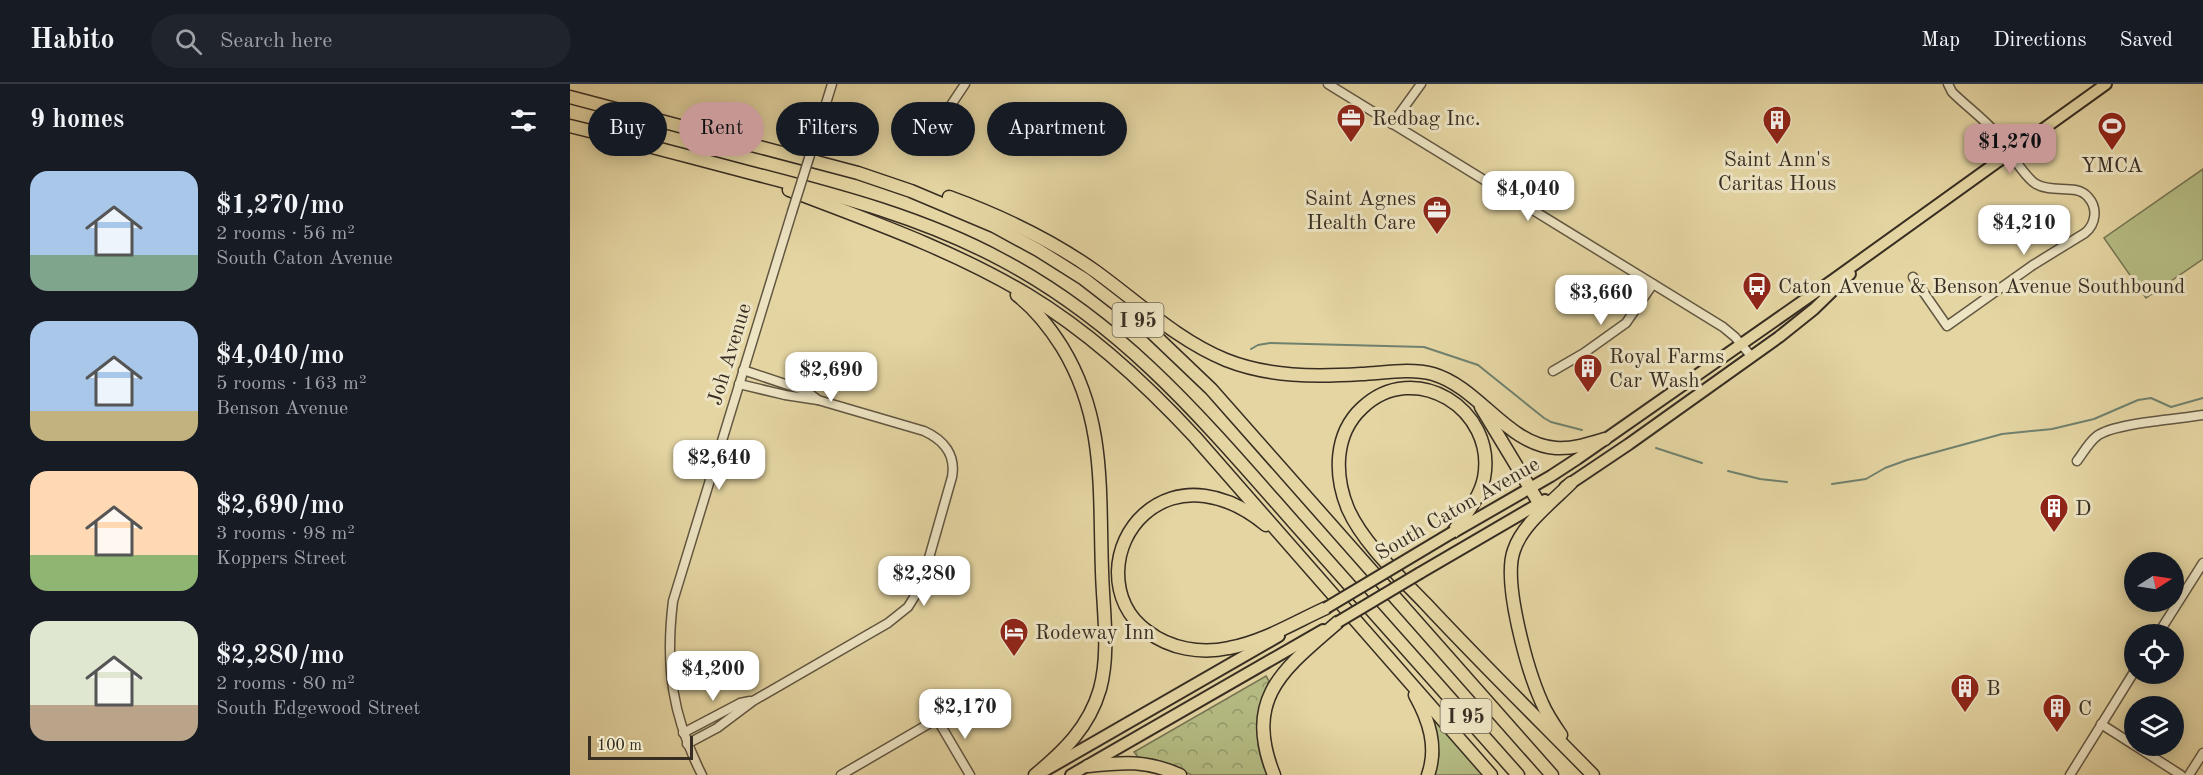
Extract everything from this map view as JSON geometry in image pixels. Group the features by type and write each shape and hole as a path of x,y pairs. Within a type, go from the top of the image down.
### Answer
{"highway":[{"name":"I 95","path":"570,97 776,151"},
{"name":"I 95","path":"570,126 858,202 934,227 1023,271 1088,314 1146,362 1191,407 1518,775"},
{"name":"I 95","path":"793,156 903,188 986,222 1061,264 1132,315 1211,389 1552,775"},
{"path":"795,156 912,185 998,216 1069,255 1113,284 1176,333 1226,360 1246,367 1289,375 1419,371 1450,381 1474,396 1515,432 1542,446 1568,448 1605,440"},
{"path":"726,166 915,239 969,263 1027,294 1056,313 1133,374 1195,437 1491,775"},
{"path":"969,263 1023,300 1055,335 1070,360 1088,402 1096,439 1104,668 1097,697 1080,732 1036,775"},
{"path":"1452,532 1476,499 1483,481 1486,459 1480,435 1466,412 1442,395 1414,388 1384,393 1362,407 1345,431 1340,444 1338,459 1342,492 1356,524 1369,542 1430,609 1594,775"},
{"path":"1474,396 1539,503"},
{"path":"1571,483 1519,539 1511,559 1510,579 1529,666 1543,705 1563,738 1594,775"},
{"path":"1294,550 1260,520 1242,508 1225,501 1198,495 1171,498 1155,505 1141,516 1129,530 1122,544 1118,570 1122,598 1130,614 1154,637 1167,644 1193,649 1228,648 1248,643 1326,608"},
{"path":"1274,775 1266,751 1263,724 1265,708 1272,688 1292,662 1338,622"},
{"path":"1387,655 1412,691 1428,722 1432,754 1428,775"},
{"path":"1080,772 1135,762 1149,764 1180,775"}],"main road":[{"name":"South Caton Avenue","path":"1036,775 1531,488 1605,440 2106,84"},
{"name":"South Caton Avenue","path":"1080,772 1571,483 1779,337 1814,309 1879,246"}],"street":[{"name":"Joh Avenue","path":"702,775 683,733 671,686 669,633 673,601 832,84"},
{"path":"953,102 965,84"},
{"path":"1328,84 1723,327 1751,356"},
{"path":"1392,124 1421,84"},
{"path":"1912,278 1947,326 2033,265 2092,227 2095,213 2088,197 2082,192 2074,189 2046,190 2032,182 1995,132 1952,92 1948,84"},
{"path":"1553,371 1584,353 1626,323 1653,284"},
{"path":"743,370 806,391 818,400"},
{"path":"687,744 717,728 753,701 900,615 915,598 921,586 954,467 947,448 934,435 818,400 739,384"},
{"path":"2077,462 2095,438 2103,432 2203,415"},
{"path":"2164,624 2203,563"},
{"path":"2070,775 2127,684"},
{"path":"683,733 740,703 753,701"},
{"path":"841,775 937,719 970,775"},
{"path":"2102,724 2181,775"},
{"path":"2189,775 2203,753"}],"green space":[{"path":"2203,169 2203,259 2146,298 2104,238"},
{"path":"1266,676 1269,681 1261,705 1258,740 1259,752 1268,775 1192,775 1155,760 1138,757 1134,752"},
{"path":"1436,719 1483,775 1435,775 1439,754 1434,724"}],"waterway":[{"path":"1251,349 1270,343 1424,347 1478,365 1544,418 1582,430"},
{"path":"1832,484 1866,479 1885,468 1907,460 2002,434 2052,429 2094,419 2138,400 2151,398 2171,407 2203,398"},
{"path":"1656,448 1702,463"},
{"path":"1728,471 1760,479 1787,482"}],"place":[{"name":"Redbag Inc.","path":"1351,144"},
{"name":"Saint Ann's Caritas Hous","path":"1777,146"},
{"name":"YMCA","path":"2112,152"},
{"name":"Saint Agnes Health Care","path":"1437,236"},
{"name":"Caton Avenue & Benson Avenue Southbound","path":"1757,312"},
{"name":"Royal Farms Car Wash","path":"1588,394"},
{"name":"D","path":"2054,534"},
{"name":"Rodeway Inn","path":"1014,658"},
{"name":"B","path":"1965,714"},
{"name":"C","path":"2057,734"}]}
